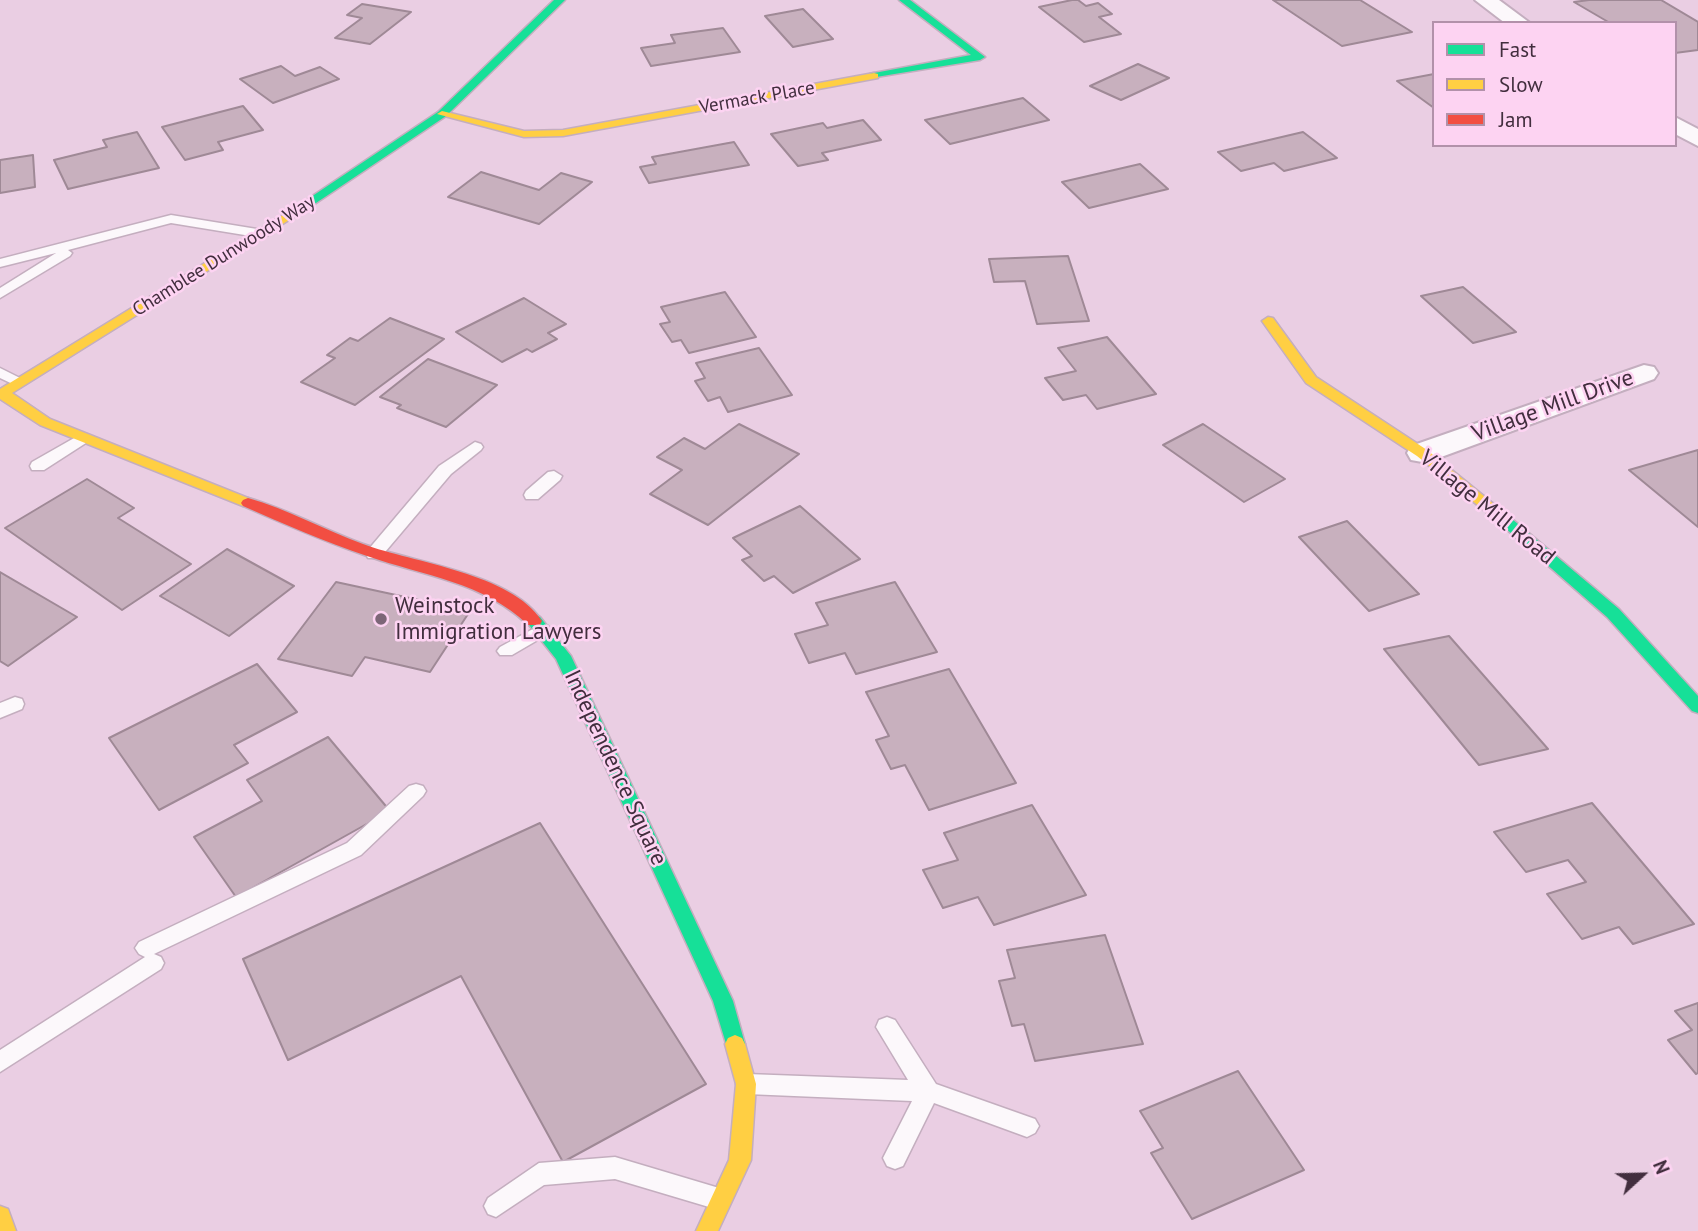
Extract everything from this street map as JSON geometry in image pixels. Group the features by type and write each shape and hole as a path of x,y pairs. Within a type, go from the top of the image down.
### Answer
{"street":[{"name":"Chamblee Dunwoody Way","path":"2,394 263,234 442,114 560,0"},
{"name":"Vermack Place","path":"442,114 524,134 563,133 980,57 904,0"},
{"path":"1485,0 1517,21"},
{"path":"1677,125 1698,139"},
{"name":"Village Mill Road","path":"1268,321 1311,380 1422,453 1515,528 1613,613 1698,707"},
{"name":"Village Mill Drive","path":"1422,453 1644,373"},
{"name":"Independence Square","path":"2,394 45,422 83,438 374,554 489,589 528,613 563,656 723,1000 746,1084 740,1160 707,1231"},
{"path":"0,1216 5,1231"}],"lane":[{"path":"0,263 171,219 263,234"},
{"path":"0,294 81,244"},
{"path":"0,372 19,383"},
{"path":"38,466 83,438"},
{"path":"374,554 445,470 475,447"},
{"path":"532,495 554,476"},
{"path":"506,651 542,630"},
{"path":"0,1062 149,955 354,849 416,791"},
{"path":"887,1027 928,1091"},
{"path":"746,1084 928,1091 1027,1126"},
{"path":"895,1158 928,1091"},
{"path":"496,1206 539,1174 615,1168 723,1200"}],"building":[{"path":"1078,0 1086,6 1098,3 1112,14 1099,17 1121,34 1084,42 1039,7"},
{"path":"1273,0 1360,0 1412,32 1342,46"},
{"path":"1661,0 1698,22 1698,50 1677,53 1677,21 1607,21 1574,2"},
{"path":"362,4 411,12 370,44 335,38 362,18 347,15"},
{"path":"803,9 833,39 793,47 765,16"},
{"path":"723,28 740,52 651,66 641,48 675,43 671,35"},
{"path":"1138,64 1169,78 1121,100 1090,86"},
{"path":"281,66 295,76 320,67 339,79 273,103 240,79"},
{"path":"1432,74 1432,107 1397,81"},
{"path":"1023,98 1049,120 950,144 925,120"},
{"path":"243,106 263,130 218,142 223,150 185,160 162,127"},
{"path":"863,120 881,140 822,153 828,160 798,166 771,134 823,123 827,128"},
{"path":"137,132 159,168 68,189 54,160 107,147 103,140"},
{"path":"1303,132 1337,158 1284,171 1274,163 1241,171 1218,152"},
{"path":"734,142 749,165 649,183 640,167 656,164 652,157"},
{"path":"33,155 35,187 0,193 0,160"},
{"path":"1140,164 1168,189 1089,208 1062,182"},
{"path":"481,172 539,190 561,173 592,182 539,224 448,197"},
{"path":"1068,256 1089,321 1037,324 1025,281 994,282 989,259"},
{"path":"1463,287 1516,332 1473,343 1421,296"},
{"path":"725,292 756,337 689,353 681,340 672,342 660,324 670,322 661,307"},
{"path":"524,298 566,324 548,333 557,339 532,352 527,349 502,362 456,332"},
{"path":"390,318 444,339 355,405 301,382 335,358 327,355 350,338 358,341"},
{"path":"1107,337 1156,394 1097,409 1086,395 1063,400 1045,378 1076,371 1058,348"},
{"path":"759,348 792,395 728,412 720,397 708,401 695,381 705,378 696,363"},
{"path":"428,359 497,385 446,427 397,408 401,405 380,397"},
{"path":"739,424 799,454 708,525 650,494 682,470 657,457 684,438 705,449"},
{"path":"1203,424 1285,479 1244,502 1163,445"},
{"path":"1698,450 1698,527 1629,470"},
{"path":"87,479 134,508 118,518 191,564 122,610 5,528"},
{"path":"800,506 860,559 793,593 774,576 764,581 742,560 752,556 733,538"},
{"path":"1347,521 1419,594 1369,611 1299,537"},
{"path":"227,549 294,586 229,636 160,596"},
{"path":"0,572 77,617 8,666 0,661"},
{"path":"336,582 470,611 430,672 365,657 352,676 278,659"},
{"path":"895,582 937,652 856,674 845,653 809,663 795,634 828,625 816,603"},
{"path":"1449,636 1548,749 1479,765 1384,649"},
{"path":"257,664 297,712 234,745 248,763 159,810 109,738"},
{"path":"949,669 1016,783 929,810 905,765 891,769 876,740 889,736 866,692"},
{"path":"328,737 390,811 236,897 194,837 262,801 247,780"},
{"path":"1592,803 1694,924 1633,944 1619,927 1582,939 1547,894 1586,882 1568,860 1526,872 1494,832"},
{"path":"1032,805 1086,895 994,925 978,897 943,908 923,870 958,860 944,833"},
{"path":"540,823 706,1084 563,1162 461,976 288,1060 243,959"},
{"path":"1105,935 1143,1044 1035,1061 1024,1024 1012,1026 999,981 1015,978 1007,950"},
{"path":"1698,1003 1696,1074 1668,1040 1692,1030 1675,1011"},
{"path":"1238,1071 1304,1170 1192,1219 1151,1153 1163,1148 1140,1111"}],"traffic: fast":[{"path":"309,203 442,114 560,0"},
{"path":"874,76 980,57 904,0"},
{"path":"1501,517 1613,613 1698,707"},
{"path":"534,621 563,656 723,1001 735,1044"}],"traffic: slow":[{"path":"442,114 524,134 563,133 874,76"},
{"path":"0,395 309,203"},
{"path":"1268,321 1311,380 1422,453 1501,517"},
{"path":"3,393 45,422 248,503"},
{"path":"707,1231 740,1160 746,1084 735,1044"},
{"path":"0,1216 5,1231"}],"traffic: jam":[{"path":"248,503 373,553 481,586 501,595 534,621"}],"place":[{"name":"Weinstock Immigration Lawyers","path":"381,619"}]}
